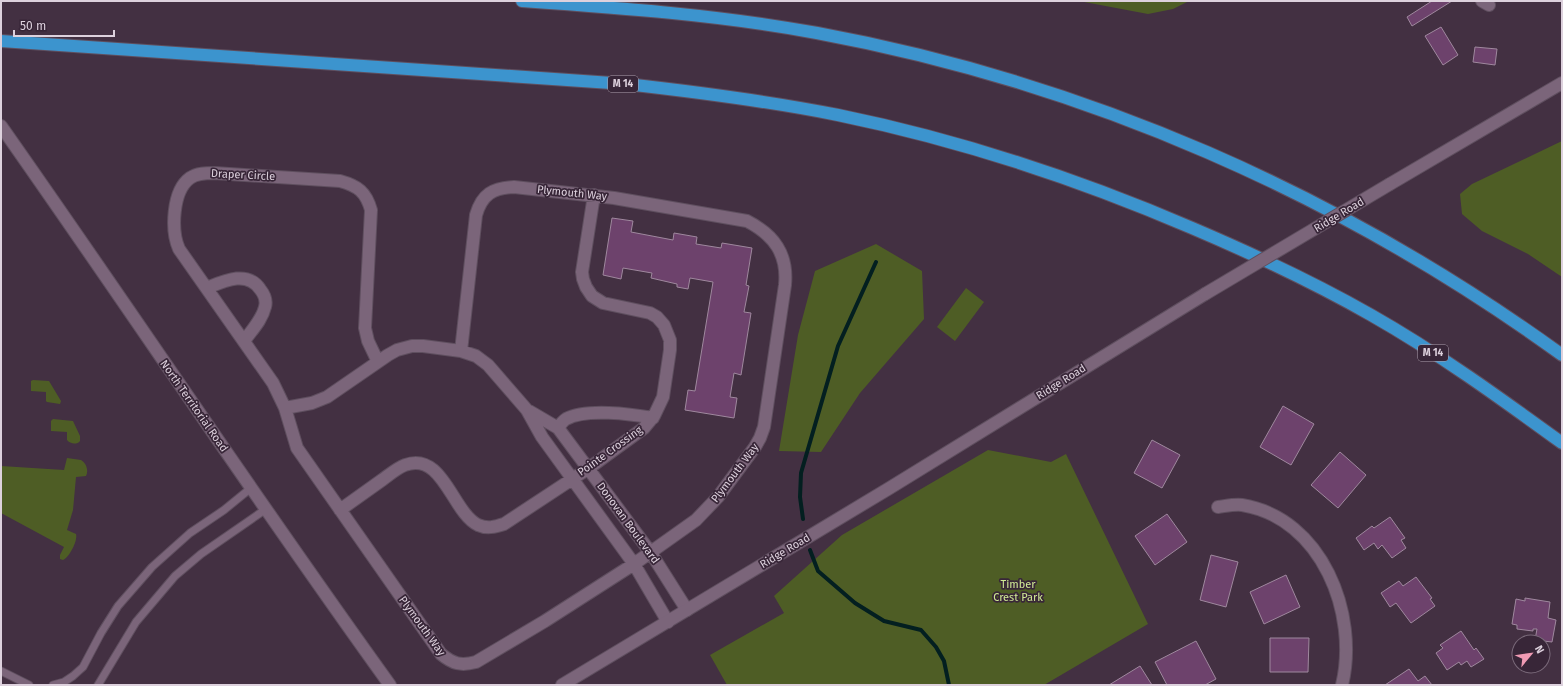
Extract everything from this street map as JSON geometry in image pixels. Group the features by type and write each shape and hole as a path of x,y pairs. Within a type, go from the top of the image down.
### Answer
{"highway":[{"path":"522,1 658,11 817,33 883,46 948,62 1013,80 1080,102 1194,145 1265,177 1319,204 1411,255 1562,354"},
{"name":"M 14","path":"1,41 626,84 703,92 771,102 839,115 961,145 1075,181 1147,209 1278,266 1371,315 1444,360 1505,401 1562,443"}],"street":[{"name":"Ridge Road","path":"562,685 882,493 1205,294 1562,83"},
{"name":"North Territorial Road","path":"1,126 251,488 390,685"},
{"name":"Draper Circle","path":"285,408 273,383 179,249 174,234 174,224 179,194 183,185 190,178 201,174 214,173 340,181 352,184 365,195 371,210 365,328 368,341 378,362"},
{"name":"Plymouth Way","path":"285,408 297,448 441,654 450,662 459,665 466,665 476,662 545,621 634,564 696,520 718,497 760,438 764,427 785,286 785,268 780,251 772,239 759,228 746,221 594,195 508,187 497,189 483,199 478,206 476,215 461,351"},
{"name":"Pointe Crossing","path":"340,510 399,469 412,464 423,465 430,467 439,476 470,519 478,525 495,527 504,524 589,468 644,428 653,418 663,397 670,350 670,340 664,325 657,317 644,311 602,303 592,296 586,287 582,272 594,195"},
{"path":"207,288 232,278 244,278 256,283 264,295 266,305 261,318 244,341"},
{"name":"Donovan Boulevard","path":"285,408 327,397 397,350 412,346 423,346 461,351 476,356 488,365 528,410 542,437 634,564 668,622"},
{"name":"Donovan Boulevard","path":"528,410 558,428 589,468 650,553 687,610"},
{"path":"558,428 565,420 576,415 627,413 653,418"},
{"path":"1218,507 1241,505 1265,511 1279,517 1291,526 1317,554 1326,568 1338,594 1345,622 1347,651 1342,685"}],"lane":[{"path":"53,685 69,679 83,667 118,606 152,567 190,533 224,510 251,488"},
{"path":"98,685 136,622 175,576 201,554 266,509"},
{"path":"1,671 29,685"}],"green space":[{"path":"1079,1 1189,1 1173,9 1148,14"},
{"path":"1562,141 1562,277 1528,254 1482,231 1462,214 1460,194 1472,184"},
{"path":"876,244 922,271 924,319 860,393 821,452 779,451 798,335 815,271"},
{"path":"966,288 984,302 955,341 937,327"},
{"path":"31,381 49,381 61,401 60,404 47,402 46,392 31,391"},
{"path":"53,419 73,421 80,436 80,441 77,443 72,443 67,440 67,432 51,431 51,421"},
{"name":"Timber Crest Park","path":"988,450 1051,462 1066,454 1148,624 1044,685 727,685 710,655 784,613 774,596 842,535"},
{"path":"67,458 83,461 86,465 87,471 86,476 76,477 73,510 67,530 76,534 76,537 70,553 63,560 60,559 60,555 64,547 1,513 1,466 64,470"}],"building":[{"path":"1432,1 1452,1 1412,26 1407,17"},
{"path":"1441,27 1458,55 1443,65 1425,36"},
{"path":"1475,47 1497,49 1495,65 1473,62"},
{"path":"612,218 633,221 631,232 673,240 674,233 697,237 696,244 721,248 722,243 752,248 746,285 749,286 744,312 751,313 741,375 734,373 730,397 737,398 734,418 685,410 688,390 695,391 713,282 690,278 688,289 677,287 677,284 651,278 652,273 623,268 621,279 603,275"},
{"path":"1283,406 1314,424 1291,465 1260,447"},
{"path":"1152,440 1180,455 1162,488 1134,473"},
{"path":"1340,452 1366,475 1338,508 1311,485"},
{"path":"1167,514 1187,542 1155,565 1135,536"},
{"path":"1390,517 1405,538 1401,540 1406,548 1392,558 1382,545 1378,549 1374,543 1364,550 1356,538 1372,526 1374,528"},
{"path":"1211,555 1238,562 1226,607 1200,600"},
{"path":"1286,575 1300,607 1264,624 1250,592"},
{"path":"1416,577 1432,598 1430,599 1435,606 1411,623 1396,603 1390,607 1381,593 1399,581 1403,586"},
{"path":"1525,598 1550,602 1548,618 1556,620 1552,642 1551,634 1536,634 1537,629 1533,629 1533,631 1517,629 1517,625 1512,624 1516,599 1525,601"},
{"path":"1461,631 1474,650 1476,648 1484,659 1471,667 1467,661 1461,665 1459,662 1447,670 1436,653 1443,648 1440,645"},
{"path":"1270,638 1309,638 1308,672 1270,672"},
{"path":"1196,641 1216,679 1205,685 1167,685 1155,662"},
{"path":"1140,666 1152,685 1109,685"},
{"path":"1409,669 1418,681 1425,676 1432,685 1385,685"}],"waterway":[{"path":"803,519 800,497 801,473 838,346 876,262"},
{"path":"810,550 818,571 855,603 884,621 921,630 936,647 944,661 949,685"}]}
